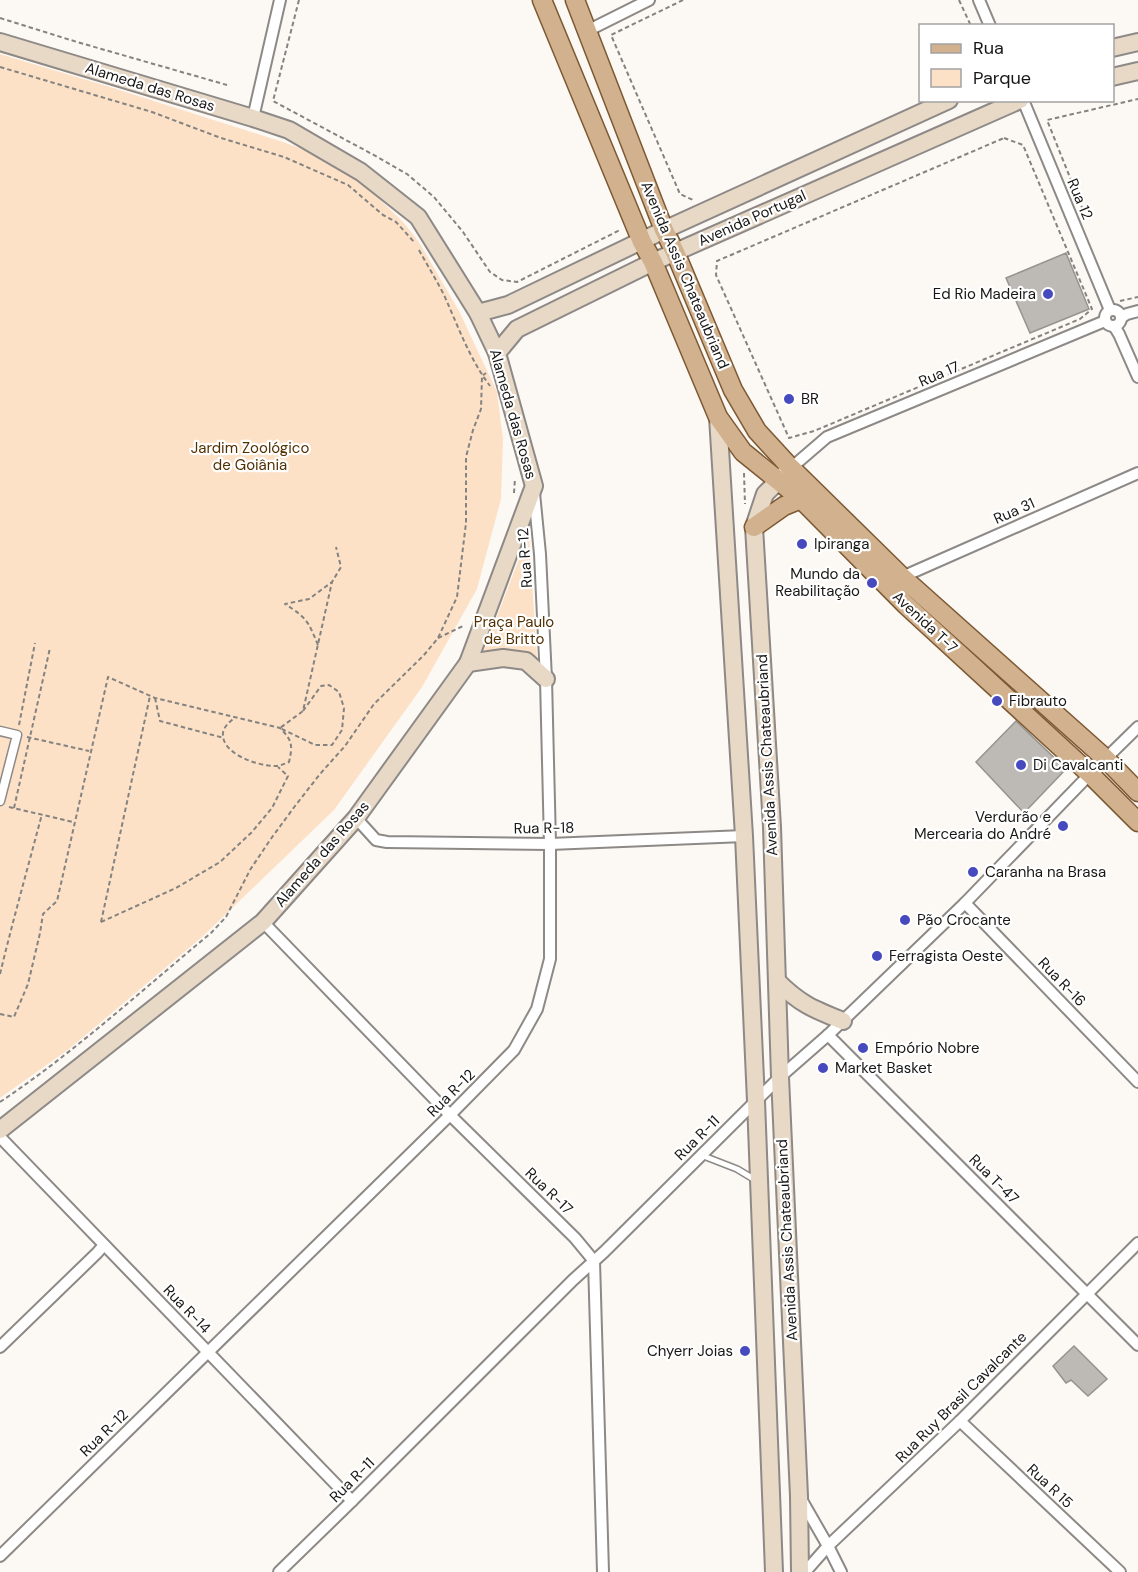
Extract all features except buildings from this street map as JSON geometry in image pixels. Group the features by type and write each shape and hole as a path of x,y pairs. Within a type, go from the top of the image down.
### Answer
{"main road":[{"name":"Avenida Assis Chateaubriand","path":"543,0 642,242 653,262 718,417 744,836 774,1572"},
{"name":"Avenida Assis Chateaubriand","path":"575,0 664,230 734,390 757,431 791,468 765,494 754,527 772,828 780,1077 803,1572"},
{"name":"Alameda das Rosas","path":"0,42 289,130 361,172 417,217 478,313 498,357 534,486 468,663 356,818 263,922 0,1130"},
{"path":"1114,48 1138,42"},
{"path":"1114,77 1138,71"},
{"name":"Avenida Portugal","path":"478,313 508,305 664,230 945,102"},
{"name":"Avenida Portugal","path":"498,357 517,329 653,262 1016,102"},
{"path":"508,305 512,321 517,329"},
{"name":"Avenida T-7","path":"718,417 743,452 801,500 906,605 1090,774 1138,822"},
{"name":"Avenida T-7","path":"791,468 902,576 1106,759 1138,792"},
{"path":"754,527 784,506 801,500"},
{"path":"468,663 503,658 526,662 546,679"},
{"path":"777,981 805,1005 843,1021"}],"street":[{"path":"253,118 280,0"},
{"path":"587,31 649,0"},
{"path":"979,0 989,24"},
{"name":"Rua 12","path":"1022,102 1119,319 1138,377"},
{"name":"Rua 17","path":"791,468 826,437 1119,319"},
{"name":"Rua 31","path":"902,576 1138,472"},
{"name":"Rua R-12","path":"0,1556 514,1050 537,1009 550,959 550,844 546,679 534,486"},
{"name":"Rua R-11","path":"279,1572 780,1077 843,1021 965,903 1138,727"},
{"path":"0,731 17,735 3,804"},
{"name":"Rua R-18","path":"356,818 376,840 387,842 550,844 744,836"},
{"name":"Rua R-16","path":"965,903 1138,1082"},
{"name":"Rua R-17","path":"263,922 450,1115 575,1238 594,1261"},
{"name":"Rua T-47","path":"828,1035 1138,1345"},
{"name":"Rua R-14","path":"0,1137 352,1501"},
{"name":"Rua Ruy Brasil Cavalcante","path":"803,1572 960,1421 1138,1243"},
{"path":"0,1347 104,1245"},
{"path":"594,1261 603,1572"},
{"name":"Rua R 15","path":"960,1421 1120,1572"},
{"path":"799,1496 841,1572"}],"lane":[{"path":"701,1155 737,1168 759,1182"}],"path":[{"path":"299,0 273,101 407,174 434,197 463,232 490,272 502,280 517,282 627,227"},
{"path":"680,194 611,36 683,0"},
{"path":"960,0 970,24"},
{"path":"0,18 227,85"},
{"path":"0,67 152,112 221,138 284,157 348,185 382,215 396,222 417,245 439,285 459,334 490,387"},
{"path":"1086,216 1047,120 1138,99"},
{"path":"1004,138 1023,145 1092,309 1080,319 814,431 789,438 716,275 717,261 1004,138"},
{"path":"1120,301 1138,297"},
{"path":"0,1102 90,1034 211,933 226,917 250,870 295,806 345,746 374,704 438,638 457,597 466,523 466,457 473,430 482,409 482,376 498,357"},
{"path":"513,497 515,477"},
{"path":"303,711 332,582 341,567 336,547"},
{"path":"318,645 303,615 285,604 309,599 332,582"},
{"path":"438,638 465,624"},
{"path":"35,643 17,735 90,751"},
{"path":"14,808 50,648"},
{"path":"0,1014 14,1017 28,984 43,914 57,901 108,677 155,698 280,728 315,745 332,745 342,730 344,708 339,692 329,685 321,686 303,711 280,728"},
{"path":"150,696 101,922 176,888 220,862 252,832 272,808 288,776 278,767"},
{"path":"155,698 160,721 224,738"},
{"path":"235,717 225,727 223,733 225,745 236,754 261,765 278,767 289,762 292,750 289,738 280,728"},
{"path":"3,804 74,822"},
{"path":"0,974 42,814"}],"green space":[{"name":"Jardim Zoológico de Goiânia","path":"0,54 283,142 326,158 365,185 403,222 419,242 459,311 497,392 503,439 501,499 477,589 422,687 334,810 202,937 69,1049 0,1098"},
{"name":"Praça Paulo de Britto","path":"529,533 537,658 510,653 483,653"}],"place":[{"name":"Ed Rio Madeira","path":"1048,294"},
{"name":"BR","path":"789,399"},
{"name":"Ipiranga","path":"802,544"},
{"name":"Mundo da Reabilitação","path":"872,583"},
{"name":"Fibrauto","path":"997,701"},
{"name":"Di Cavalcanti","path":"1021,765"},
{"name":"Verdurão e Mercearia do André","path":"1063,826"},
{"name":"Caranha na Brasa","path":"973,872"},
{"name":"Pão Crocante","path":"905,920"},
{"name":"Ferragista Oeste","path":"877,956"},
{"name":"Empório Nobre","path":"863,1048"},
{"name":"Market Basket","path":"823,1068"},
{"name":"Chyerr Joias","path":"745,1351"}]}
